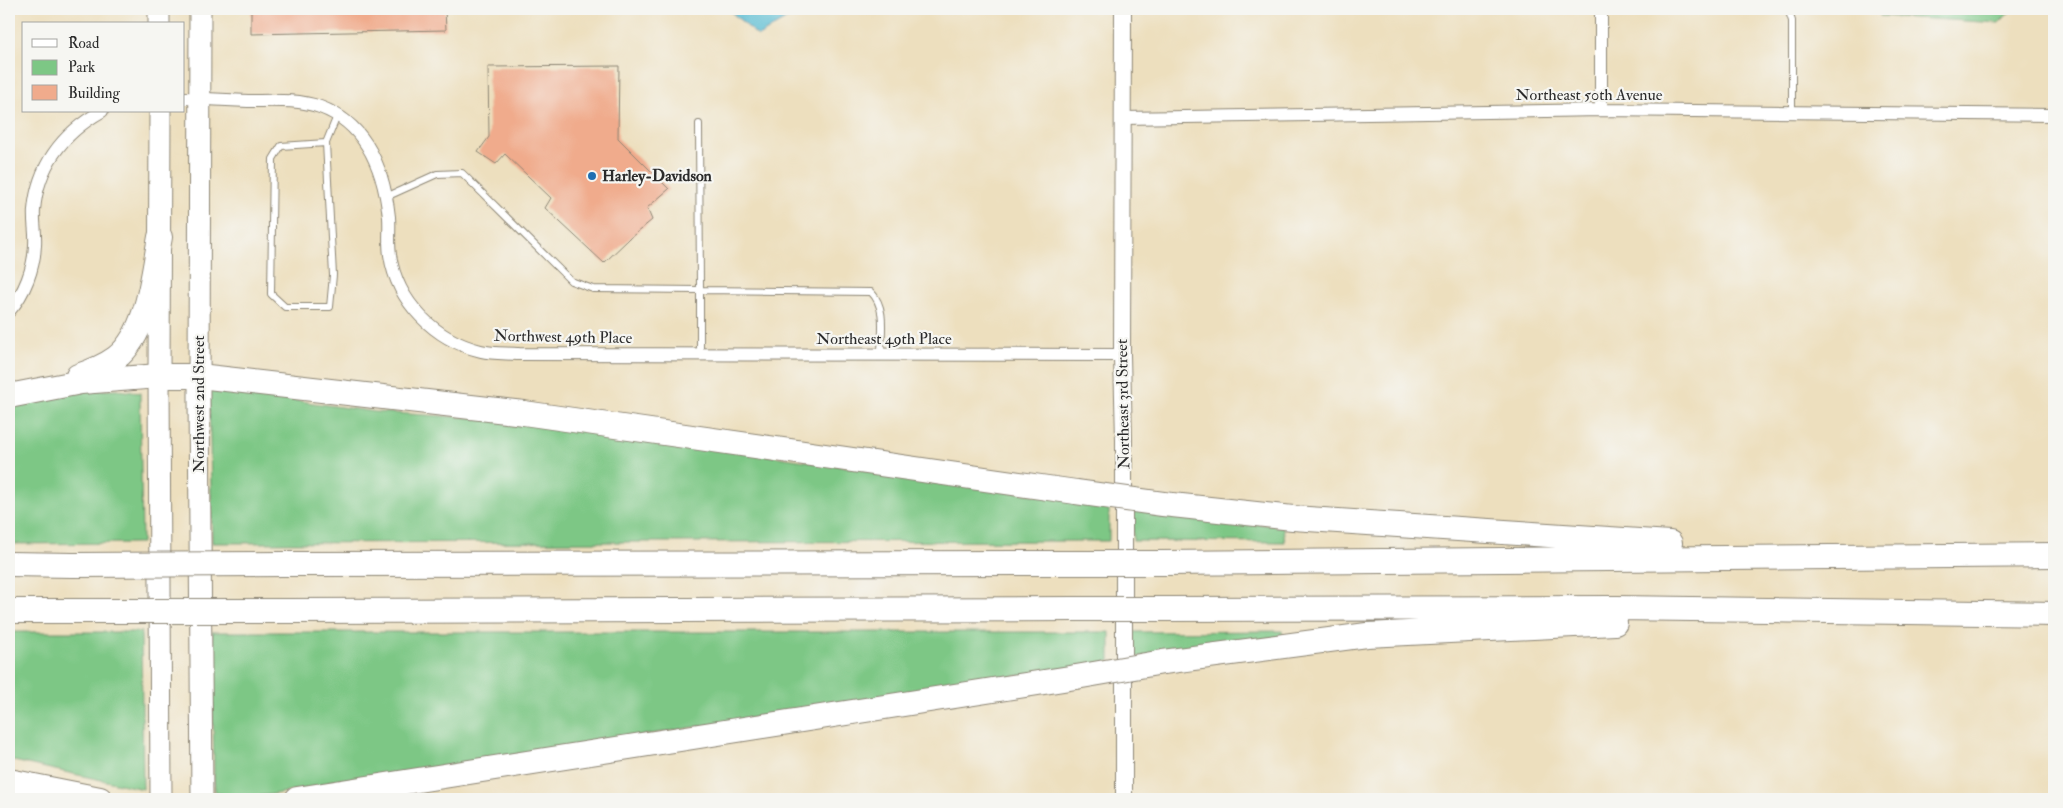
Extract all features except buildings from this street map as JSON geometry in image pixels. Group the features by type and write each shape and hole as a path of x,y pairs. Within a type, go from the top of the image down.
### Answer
{"highway":[{"path":"34,391 90,372 116,358 128,345 142,321 160,237"},
{"path":"9,396 81,382 159,376 199,376 524,413 1163,504 1293,518 1862,555"},
{"path":"9,564 1162,563 2054,554"},
{"path":"9,611 1606,608 2054,614"},
{"path":"297,799 1163,662 1366,635 1869,612"},
{"path":"9,781 100,799"}],"main road":[{"path":"159,9 159,22"},
{"name":"Northwest 2nd Street","path":"200,9 192,98 199,376 202,799"},
{"path":"160,112 161,799"}],"street":[{"name":"Northeast 3rd Street","path":"1124,9 1122,356 1124,440 1124,799"},
{"path":"1601,9 1601,110"},
{"name":"Northwest 49th Place","path":"192,98 299,102 320,107 337,116 363,137 375,158 382,177 389,219 390,255 395,274 414,310 431,327 464,345 482,352 647,354"},
{"name":"Northeast 50th Avenue","path":"1123,118 1601,110 2054,115"},
{"path":"9,311 24,288 32,267 36,246 34,212 37,189 44,169 54,150 68,134 84,121 100,112"},
{"name":"Northeast 49th Place","path":"647,354 1122,356"}],"lane":[{"path":"1789,9 1792,21 1792,112"},
{"path":"326,143 281,146 273,159 271,294 285,307 330,307 333,275 326,143 337,116"},
{"path":"699,124 700,354"},
{"path":"386,197 437,174 462,173 571,281 593,289 871,292 878,299 881,308 881,355"}],"green space":[{"path":"1881,9 2012,10 1999,23 1880,16"},
{"path":"209,388 376,412 543,422 1109,506 1109,541 212,543"},
{"path":"84,390 118,390 140,393 142,543 9,544 9,405"},
{"path":"1133,509 1283,527 1285,542 1133,541"},
{"path":"1282,631 1283,636 1130,658 1130,632"},
{"path":"9,632 141,632 143,789 9,760"},
{"path":"212,632 1110,632 1110,661 268,795 228,797 215,791"}],"water":[{"path":"720,9 804,9 758,36 729,10"}],"place":[{"name":"Harley-Davidson","path":"592,176"}]}
